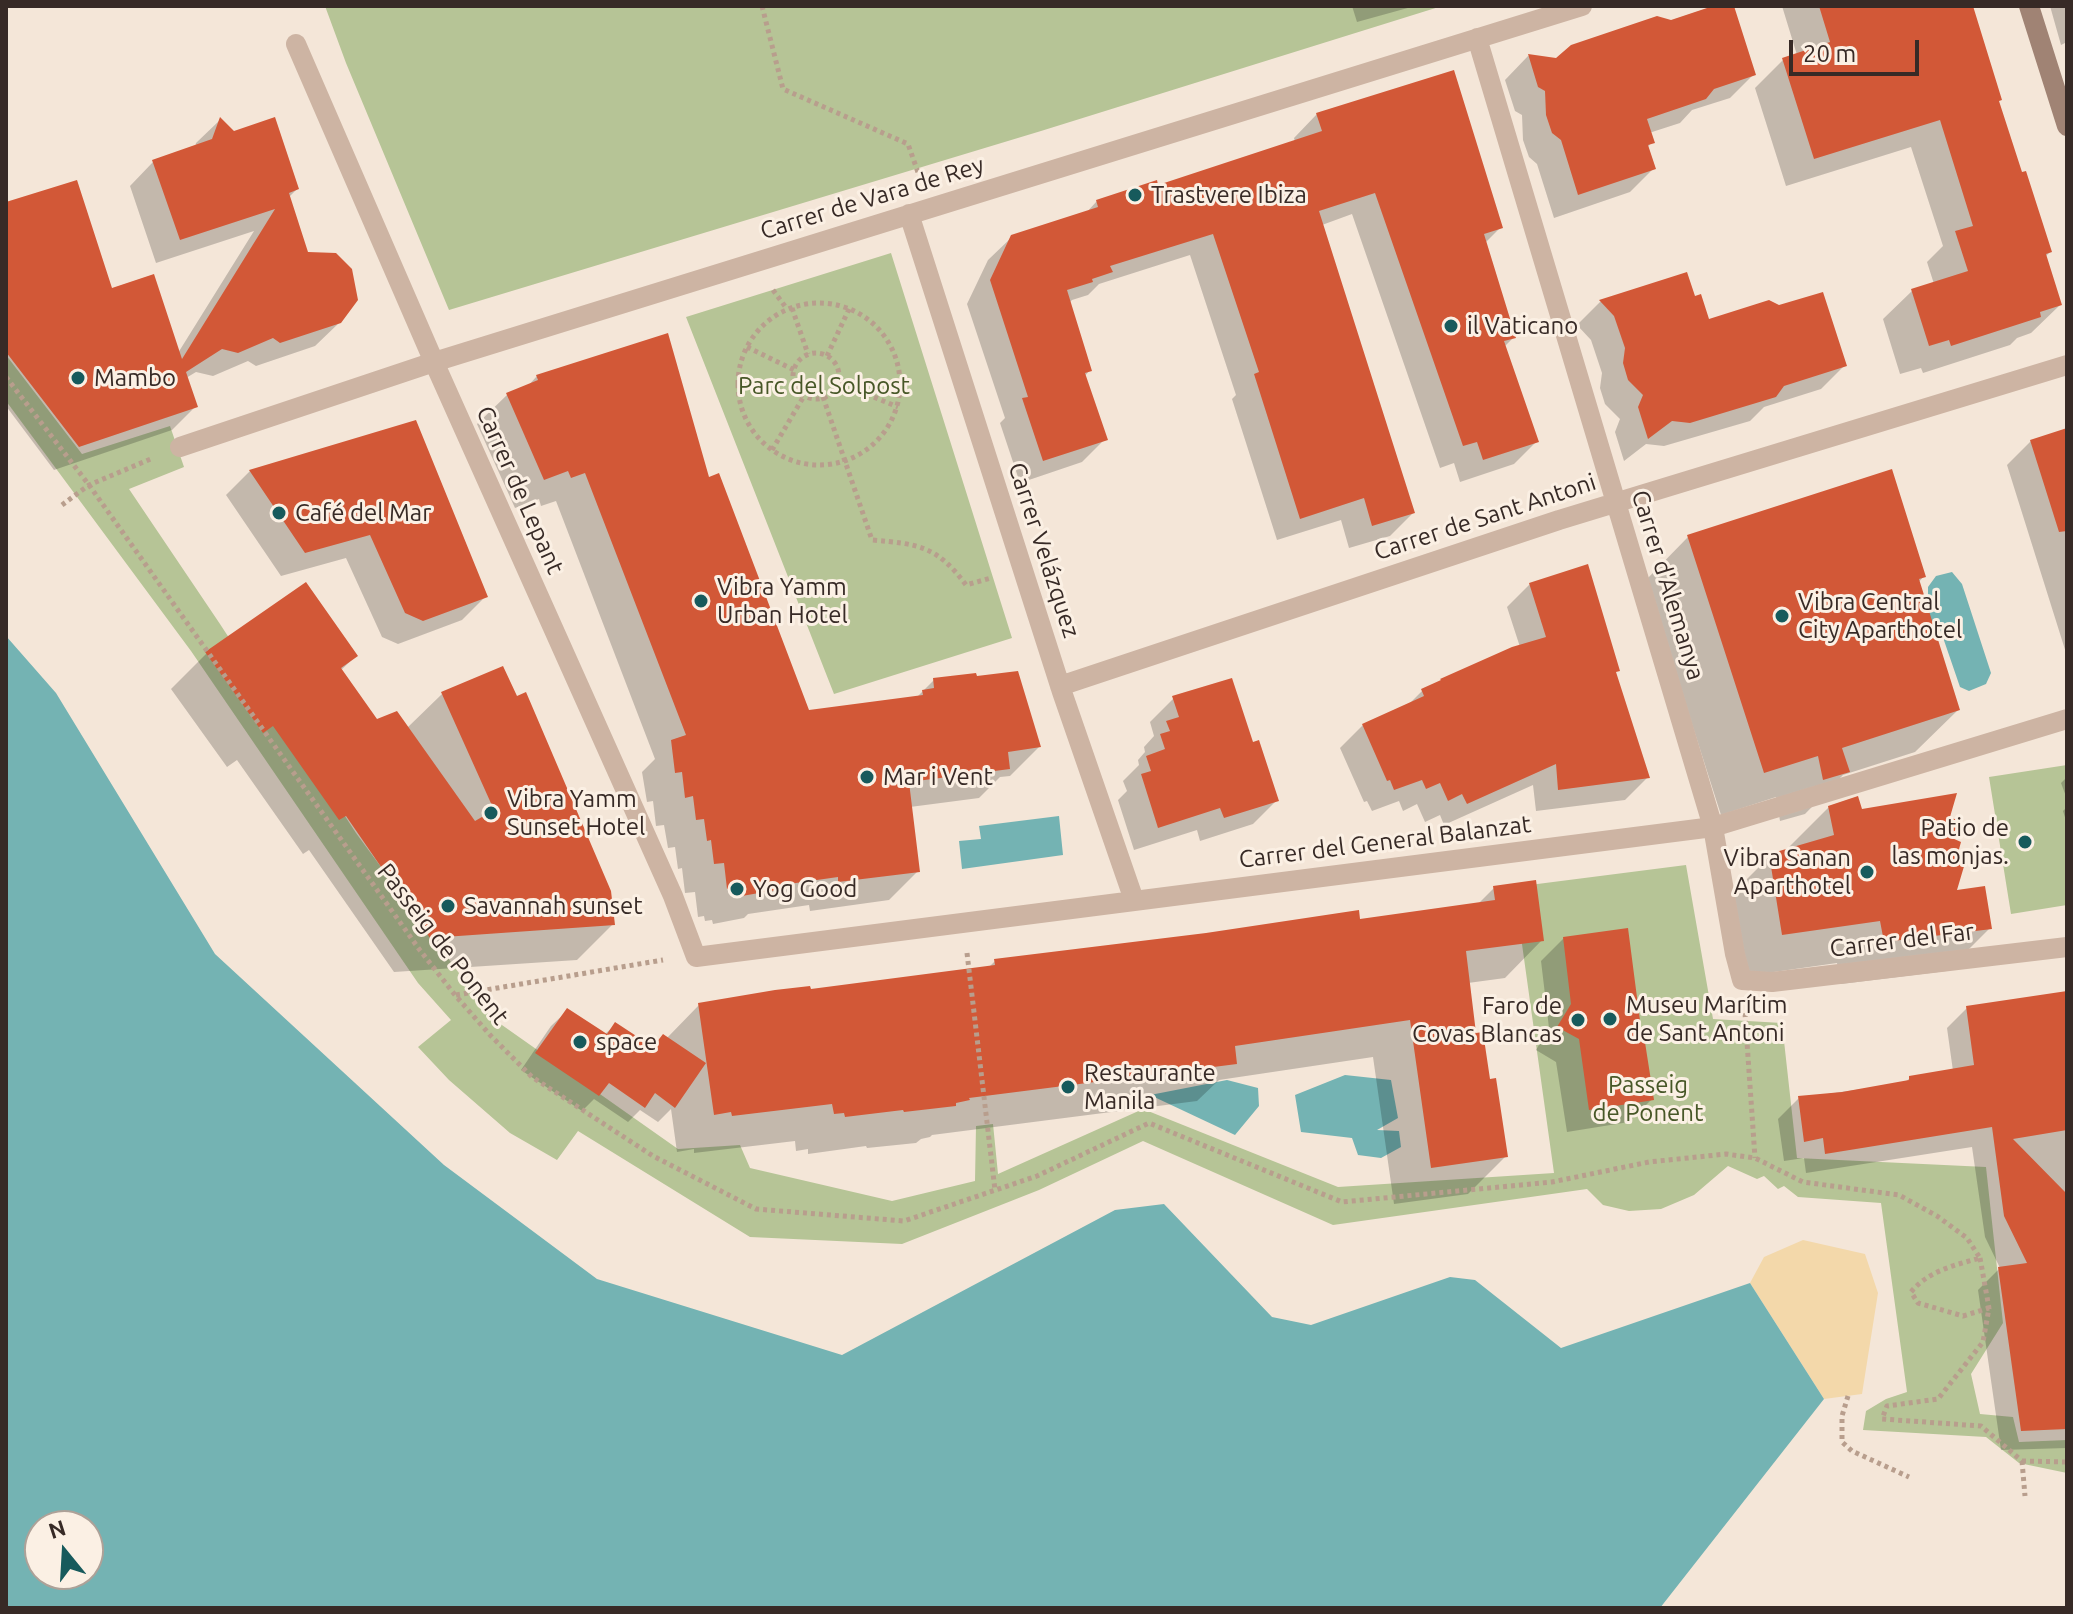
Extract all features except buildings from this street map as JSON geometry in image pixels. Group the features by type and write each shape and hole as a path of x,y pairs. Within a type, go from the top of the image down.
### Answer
{"street":[{"name":"Carrer de Vara de Rey","path":"180,447 434,362 1582,6"},
{"path":"2029,6 2067,126"},
{"name":"Carrer d'Alemanya","path":"1477,38 1713,827 1742,980"},
{"name":"Carrer de Lepant","path":"296,44 434,362 673,896 696,957"},
{"name":"Carrer Velázquez","path":"909,214 1060,686 1134,900"},
{"name":"Carrer de Sant Antoni","path":"1060,686 1617,502 2067,365"},
{"name":"Carrer del General Balanzat","path":"696,957 1713,827 2067,719"},
{"name":"Carrer del Far","path":"1742,980 1772,982 2067,947"}],"path":[{"path":"762,6 783,89 908,144 930,208"},
{"path":"823,301 850,307 873,321 891,342 900,367 898,407 876,443 854,458 827,466 799,463 772,450 754,434 741,411 737,385 741,358 753,335 772,316 823,301"},
{"path":"827,356 850,307"},
{"path":"792,308 808,354"},
{"path":"747,347 794,370"},
{"path":"808,354 827,356 838,371 833,392 823,397 804,396 794,385 797,363 808,354"},
{"name":"Passeig de Ponent","path":"6,377 89,485 410,937 491,1036 532,1077 653,1156 756,1209 904,1221 1037,1176 1149,1123 1342,1202 1552,1182 1665,1161 1726,1154 1755,1158 1803,1182 1899,1195 1937,1216 1967,1238 1980,1258"},
{"path":"837,382 898,407"},
{"path":"772,450 804,396"},
{"path":"823,397 872,540 914,544 930,550 966,585 1022,569"},
{"path":"62,505 89,485 180,447"},
{"path":"963,922 995,1190"},
{"path":"455,995 696,957"},
{"path":"1742,980 1755,1158"},
{"path":"1989,1308 1963,1316 1918,1303 1911,1292 1919,1283 1947,1267 1980,1258 1989,1308 1983,1342 1938,1399 1887,1406 1882,1419 1981,1426 2022,1461 2067,1462"},
{"path":"1848,1396 1842,1416 1842,1442 1852,1451 1909,1477"},
{"path":"2022,1461 2025,1496"}],"green space":[{"path":"325,6 1442,6 449,310"},
{"name":"Parc del Solpost","path":"891,253 1012,638 834,694 686,317"},
{"name":"Passeig de Ponent","path":"6,355 82,454 170,426 184,467 129,489 356,833 492,1018 678,1149 740,1145 750,1168 892,1201 975,1181 976,1126 993,1124 998,1174 1143,1109 1338,1187 1554,1173 1514,887 1686,865 1713,1019 1782,1023 1797,1158 1986,1167 2003,1323 1971,1374 1980,1414 2013,1417 2019,1442 2067,1440 2067,1473 2019,1463 1986,1437 1863,1430 1866,1411 1886,1399 1907,1392 1881,1203 1798,1197 1784,1186 1778,1189 1764,1176 1757,1179 1728,1166 1694,1195 1661,1209 1629,1211 1603,1205 1587,1189 1333,1225 1143,1141 1039,1190 902,1244 750,1237 578,1131 557,1160 510,1133 449,1080 418,1047 451,1020 418,983 191,651 6,401"},
{"name":"Patio de las monjas.","path":"2067,765 2067,905 2011,914 1989,777"}],"sand":[{"path":"1803,1240 1865,1254 1878,1293 1862,1394 1824,1399 1750,1283 1764,1257"}],"water":[{"path":"1952,572 1962,584 1991,673 1986,684 1969,691 1960,687 1937,620 1896,633 1890,609 1928,597 1928,587 1936,576"},
{"path":"6,636 56,693 215,954 444,1165 597,1279 842,1355 1115,1210 1164,1204 1272,1317 1311,1325 1450,1277 1475,1280 1561,1348 1750,1283 1824,1399 1660,1608 6,1608"},
{"path":"1059,816 1063,855 962,869 959,841 981,839 979,826"},
{"path":"1345,1075 1391,1080 1398,1118 1377,1130 1399,1131 1401,1147 1381,1158 1358,1155 1352,1138 1301,1132 1295,1095"},
{"path":"1227,1080 1258,1088 1259,1106 1235,1135 1150,1095"}],"place":[{"name":"Trastvere Ibiza","path":"1135,195"},
{"name":"il Vaticano","path":"1451,326"},
{"name":"Mambo","path":"78,378"},
{"name":"Café del Mar","path":"279,513"},
{"name":"Vibra Yamm Urban Hotel","path":"701,601"},
{"name":"Vibra Central City Aparthotel","path":"1782,616"},
{"name":"Mar i Vent","path":"867,777"},
{"name":"Vibra Yamm Sunset Hotel","path":"491,813"},
{"name":"Patio de las monjas.","path":"2025,842"},
{"name":"Vibra Sanan Aparthotel","path":"1867,872"},
{"name":"Yog Good","path":"737,889"},
{"name":"Savannah sunset","path":"448,906"},
{"name":"Museu Marítim de Sant Antoni","path":"1610,1019"},
{"name":"Faro de Covas Blancas","path":"1578,1020"},
{"name":"space","path":"580,1042"},
{"name":"Restaurante Manila","path":"1068,1087"}]}
